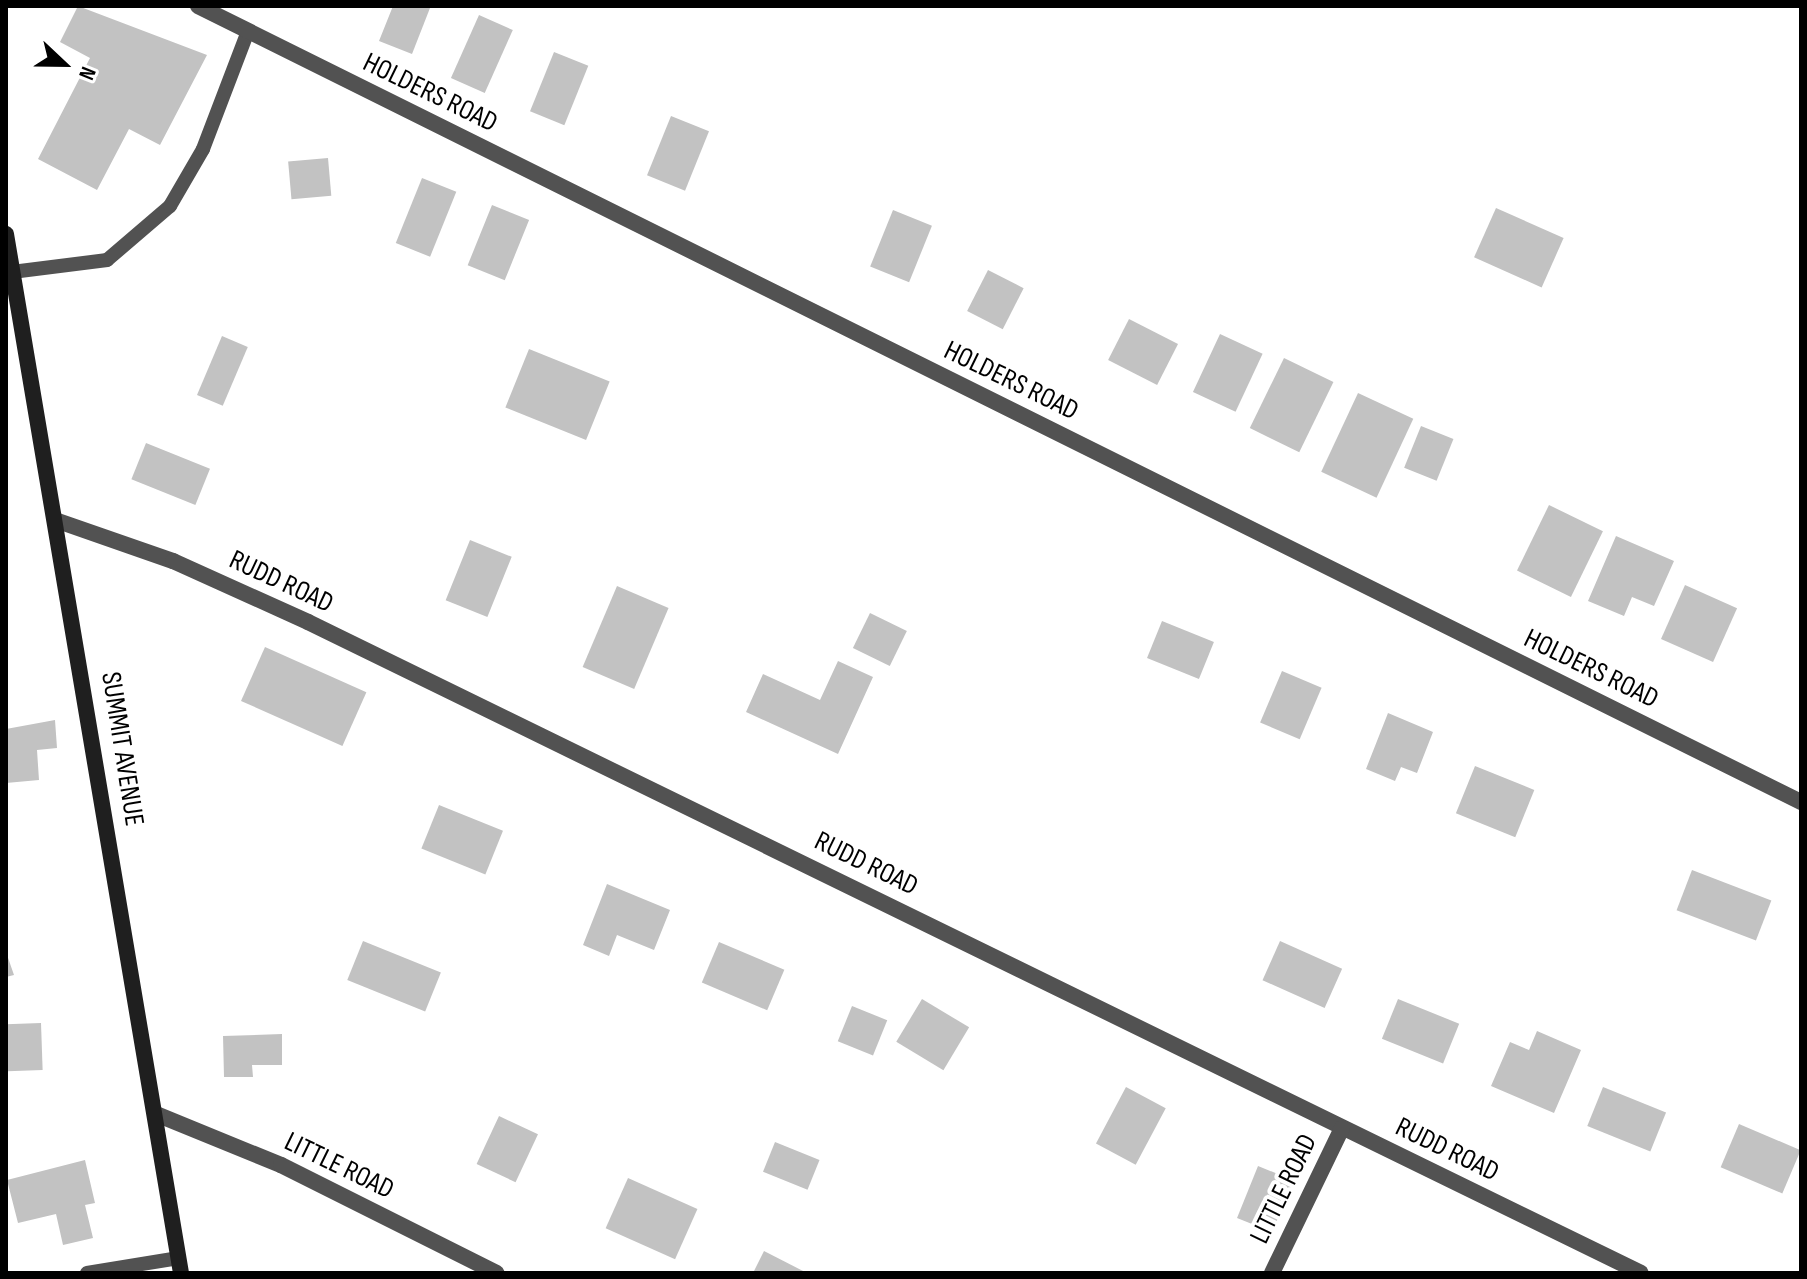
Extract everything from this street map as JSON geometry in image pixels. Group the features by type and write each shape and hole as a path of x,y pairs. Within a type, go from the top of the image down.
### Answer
{"main road":[{"name":"SUMMIT AVENUE","path":"6,234 12,272 12,304 58,521 180,1266"}],"street":[{"name":"HOLDERS ROAD","path":"198,6 1801,802"},
{"name":"RUDD ROAD","path":"58,521 173,561 308,622 1641,1273"},
{"name":"LITTLE ROAD","path":"156,1114 281,1165 497,1273"},
{"name":"LITTLE ROAD","path":"1272,1273 1342,1128"}],"lane":[{"path":"12,272 107,260 170,206 203,149 248,31"},
{"path":"87,1273 180,1266"}],"building":[{"path":"78,6 207,55 160,145 129,129 97,190 38,159 90,58 60,42"},
{"path":"393,6 430,8 412,54 379,41"},
{"path":"479,15 513,30 485,93 451,78"},
{"path":"554,52 588,66 564,125 530,111"},
{"path":"671,116 709,131 685,191 647,175"},
{"path":"328,158 331,196 291,199 288,161"},
{"path":"422,178 456,192 430,257 396,243"},
{"path":"492,205 529,220 505,280 468,265"},
{"path":"1496,208 1564,238 1542,287 1474,257"},
{"path":"893,210 932,226 909,282 870,267"},
{"path":"988,270 1024,288 1003,329 967,311"},
{"path":"1129,319 1178,344 1157,385 1108,360"},
{"path":"1220,334 1263,354 1236,412 1193,392"},
{"path":"222,336 248,347 223,406 197,395"},
{"path":"529,349 610,382 586,440 505,407"},
{"path":"1284,358 1333,382 1299,452 1250,428"},
{"path":"1358,393 1413,419 1377,498 1321,472"},
{"path":"1421,426 1453,439 1437,481 1404,468"},
{"path":"146,443 210,469 195,505 131,479"},
{"path":"1549,505 1603,531 1571,597 1517,571"},
{"path":"1616,536 1674,561 1654,606 1632,597 1624,616 1588,601"},
{"path":"470,540 512,557 487,617 446,600"},
{"path":"1685,585 1737,608 1713,662 1661,639"},
{"path":"617,586 669,608 634,689 583,667"},
{"path":"870,613 907,631 890,666 853,648"},
{"path":"1162,621 1214,642 1199,679 1147,658"},
{"path":"265,647 366,692 342,746 241,701"},
{"path":"838,661 873,677 838,754 746,712 763,674 820,700"},
{"path":"1282,671 1322,688 1300,739 1260,723"},
{"path":"1388,713 1433,732 1417,773 1401,767 1395,781 1366,769"},
{"path":"55,720 57,748 37,750 39,780 6,783 6,729"},
{"path":"1475,766 1534,790 1515,837 1456,813"},
{"path":"439,805 503,831 485,874 421,849"},
{"path":"1692,870 1771,900 1756,941 1677,910"},
{"path":"607,884 670,910 654,950 617,935 609,956 583,945"},
{"path":"363,941 441,972 425,1011 347,980"},
{"path":"1280,941 1342,969 1325,1008 1263,980"},
{"path":"719,942 784,970 767,1010 702,983"},
{"path":"6,952 14,975 6,977"},
{"path":"922,999 969,1027 943,1070 896,1042"},
{"path":"1398,999 1459,1024 1443,1064 1382,1039"},
{"path":"852,1006 887,1020 873,1055 838,1041"},
{"path":"41,1023 43,1070 8,1071 6,1024"},
{"path":"1537,1031 1581,1050 1554,1113 1491,1086 1510,1042 1529,1050"},
{"path":"282,1034 282,1065 252,1065 253,1077 224,1077 223,1036"},
{"path":"1126,1087 1166,1108 1136,1165 1096,1144"},
{"path":"1603,1087 1666,1112 1650,1151 1587,1126"},
{"path":"499,1116 538,1134 516,1182 477,1164"},
{"path":"1739,1124 1801,1150 1782,1193 1721,1167"},
{"path":"775,1142 820,1160 808,1190 763,1172"},
{"path":"85,1160 95,1203 85,1205 93,1238 63,1245 56,1214 18,1223 7,1180"},
{"path":"1258,1166 1293,1180 1272,1232 1237,1218"},
{"path":"628,1178 697,1209 675,1259 606,1228"},
{"path":"764,1251 807,1273 753,1273"}]}
